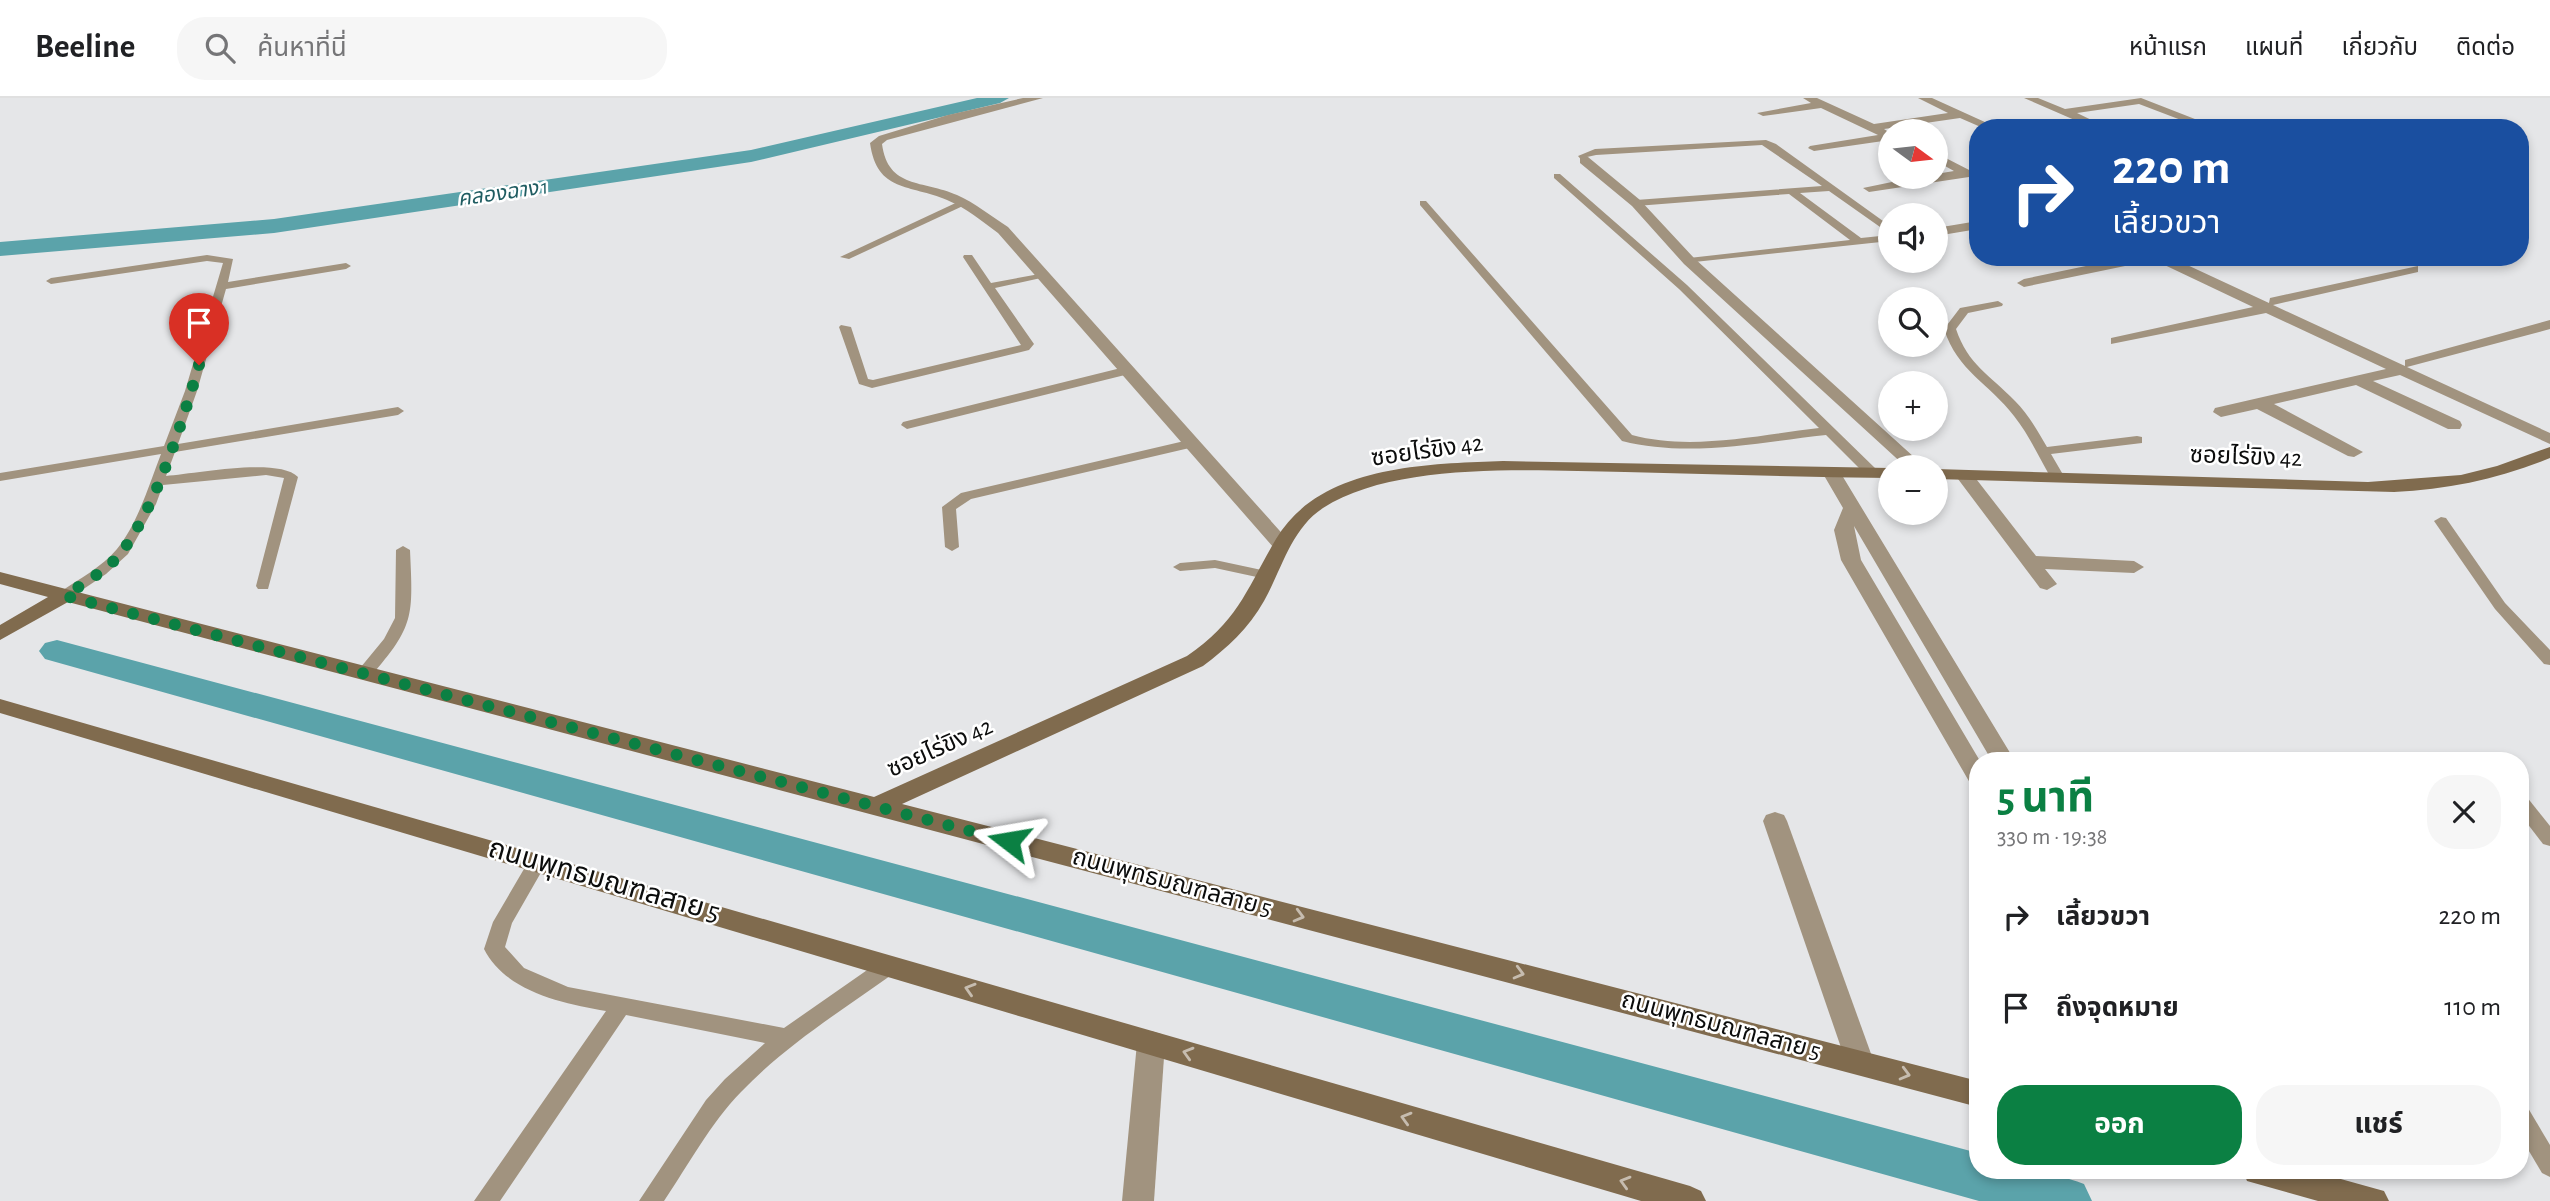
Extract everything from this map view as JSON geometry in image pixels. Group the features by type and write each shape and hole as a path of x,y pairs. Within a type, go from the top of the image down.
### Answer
{"main road":[{"name":"ซอยไร่ขิง 42","path":"1948,474 2425,486 2489,477 2550,452"},
{"name":"ซอยไร่ขิง 42","path":"876,806 1195,661 1223,642 1254,601 1281,544 1316,504 1347,490 1437,471 1592,467 1878,473"},
{"name":"ถนนพุทธมณฑลสาย 5","path":"0,578 1969,1092"},
{"path":"0,634 65,596"},
{"name":"ถนนพุทธมณฑลสาย 5","path":"0,706 1690,1201"},
{"path":"2289,1179 2373,1201"}],"street":[{"path":"1038,98 952,117 877,140 880,166 892,179 962,202 1003,230 1281,544"},
{"path":"1808,98 1878,131"},
{"path":"1923,98 1973,119"},
{"path":"2029,98 2081,119"},
{"path":"2064,112 2140,101 2189,119"},
{"path":"1763,113 1822,105"},
{"path":"1872,128 1962,114"},
{"path":"1814,148 1878,139"},
{"path":"1584,160 1636,203 1689,261 1903,455"},
{"path":"1948,163 1969,173"},
{"path":"1869,188 1969,176"},
{"path":"1948,230 1969,226"},
{"path":"2024,283 2106,266"},
{"path":"2179,266 2550,426"},
{"path":"2196,266 2272,305"},
{"path":"2116,341 2413,269"},
{"path":"2221,412 2357,380 2550,324"},
{"path":"2406,366 2550,439"},
{"path":"2357,380 2454,425"},
{"path":"2259,403 2354,452"},
{"path":"1831,472 1998,752"},
{"path":"1964,475 2048,584"},
{"path":"1853,509 1843,530 1851,560 1969,762"},
{"path":"2030,562 2134,567"},
{"path":"1775,821 1860,1062"},
{"path":"1138,1201 1151,1042"}],"lane":[{"path":"1584,160 1582,156 1585,153 1751,141 1773,146 1878,222"},
{"path":"1557,176 1682,287 1830,431 1878,471"},
{"path":"1636,203 1830,188"},
{"path":"1791,191 1860,242"},
{"path":"845,257 962,202"},
{"path":"1423,203 1626,438 1651,445 1830,431"},
{"path":"1689,261 1878,240"},
{"path":"845,327 863,381 872,384 1016,352 1028,344 968,257"},
{"path":"51,281 222,258 229,261 191,391 149,504 123,551 101,571 65,596"},
{"path":"222,286 346,266"},
{"path":"990,286 1045,276"},
{"path":"1998,304 1964,310 1950,329 1954,346 1973,374 2008,402 2029,427 2058,478"},
{"path":"907,425 1129,370"},
{"path":"0,477 398,411"},
{"path":"2043,451 2137,440"},
{"path":"952,547 949,507 966,496 1193,443"},
{"path":"158,481 266,471 284,473 291,477 263,586"},
{"path":"2441,522 2500,606 2550,660"},
{"path":"364,673 392,643 405,614 402,551"},
{"path":"1180,567 1215,564 1266,575"},
{"path":"2529,812 2550,839"},
{"path":"538,862 503,922 494,949 517,974 565,995 787,1038"},
{"path":"651,1201 714,1107 787,1038 890,965"},
{"path":"486,1201 621,1006"},
{"path":"2529,1130 2550,1166"}],"waterway":[{"name":"คลองฉาง 1","path":"0,249 274,226 751,156 1000,98"},
{"path":"57,651 1969,1174"},
{"path":"1986,1179 2066,1201"}],"route":[{"path":"199,365 149,504 123,551 101,571 65,596 1009,841"}]}
